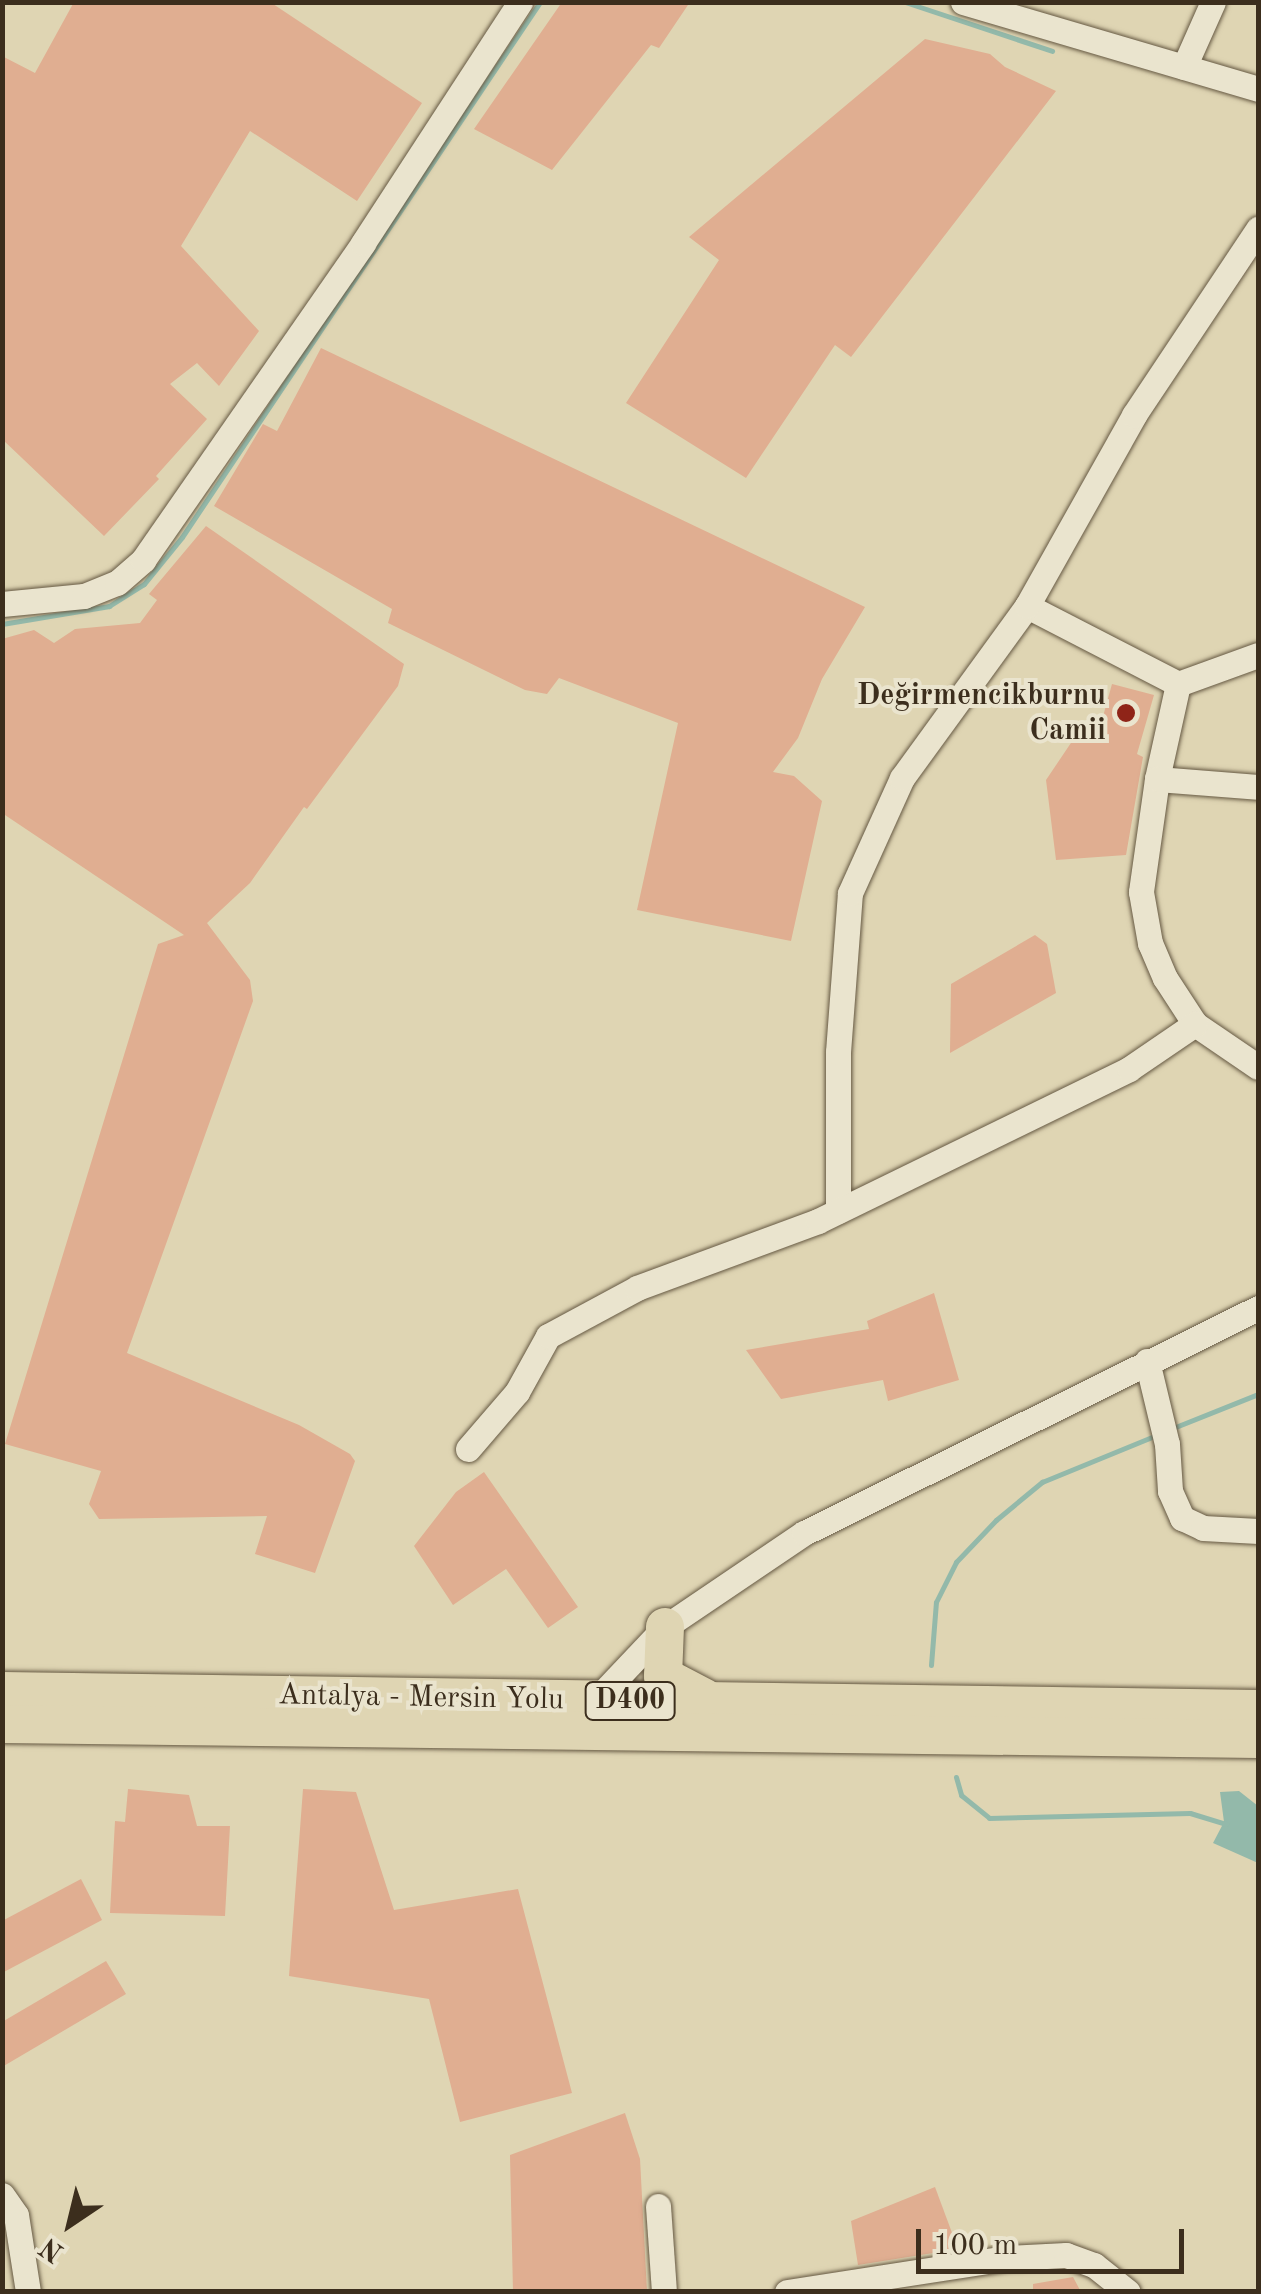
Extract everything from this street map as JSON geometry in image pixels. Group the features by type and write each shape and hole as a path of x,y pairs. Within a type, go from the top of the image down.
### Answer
{"highway":[{"path":"665,1627 663,1676 716,1703"},
{"name":"Antalya - Mersin Yolu","path":"2,1691 594,1717 1258,1739"},
{"name":"Antalya - Mersin Yolu","path":"2,1724 594,1717 716,1703 1258,1708"}],"street":[{"path":"2,604 84,596 117,583 142,560 363,243 520,2"},
{"path":"963,2 1258,89"},
{"path":"1184,67 1213,2"},
{"path":"838,1211 838,1052 850,893 902,778 1026,606 1134,415 1258,229"},
{"path":"1026,606 1178,684 1258,655"},
{"path":"1178,684 1158,779 1141,892 1150,943 1165,978 1195,1024 1258,1068"},
{"path":"1158,779 1258,787"},
{"path":"468,1449 517,1392 548,1336 637,1288 838,1211 1129,1069 1195,1024"},
{"path":"594,1717 665,1627 804,1534 1258,1308"},
{"path":"1147,1362 1164,1432 1170,1491 1182,1518 1203,1528 1258,1531"},
{"path":"2,2195 16,2215 28,2292"},
{"path":"658,2206 664,2292"},
{"path":"787,2292 1007,2258 1066,2256 1094,2265 1128,2292"}],"shaded area":[{"path":"1239,1791 1258,1806 1258,1863 1213,1843 1224,1822 1220,1792"}],"building":[{"path":"74,2 270,2 422,103 357,201 250,131 181,246 259,331 219,386 197,363 170,384 207,419 156,476 159,479 104,536 2,439 2,56 35,73"},
{"path":"562,2 690,2 659,48 651,45 552,170 474,129"},
{"path":"925,39 990,54 1005,67 1056,91 851,357 835,345 746,478 626,403 719,260 689,237"},
{"path":"321,348 865,607 822,679 798,738 773,772 794,776 822,801 791,941 637,910 678,723 559,678 547,694 525,690 388,623 392,609 214,506 263,424 277,431"},
{"path":"206,526 404,664 398,686 307,809 304,807 250,883 207,923 250,980 253,1001 127,1353 299,1425 350,1454 355,1461 315,1573 255,1554 267,1516 99,1519 89,1504 101,1471 5,1444 158,944 184,935 2,813 2,639 34,630 54,643 75,629 140,623 157,600 149,594"},
{"path":"1112,684 1154,695 1137,754 1143,757 1126,855 1056,860 1046,780 1079,731 1097,738"},
{"path":"1035,935 1047,944 1056,993 950,1053 951,984"},
{"path":"934,1293 959,1380 888,1401 883,1380 781,1399 746,1350 869,1329 867,1321"},
{"path":"484,1472 578,1607 548,1628 506,1569 453,1605 414,1546 456,1492"},
{"path":"128,1789 189,1795 197,1826 230,1826 225,1916 110,1913 115,1821 125,1822"},
{"path":"303,1789 356,1792 394,1910 518,1889 572,2093 460,2122 429,1999 289,1976"},
{"path":"81,1879 102,1920 2,1973 2,1921"},
{"path":"106,1961 126,1994 2,2067 2,2022"},
{"path":"625,2113 640,2159 647,2292 513,2292 510,2155"},
{"path":"935,2187 958,2249 858,2265 851,2221"},
{"path":"1073,2277 1081,2292 1033,2292 1033,2284"}],"waterway":[{"path":"2,624 109,606 144,584 182,537 540,2"},
{"path":"905,2 1052,51"},
{"path":"1173,1428 1258,1394"},
{"path":"931,1665 936,1602 956,1562 996,1520 1042,1482 1159,1434"},
{"path":"956,1777 961,1795 989,1818 1190,1813 1226,1824"}],"place":[{"name":"Değirmencikburnu Camii","path":"1126,713"}]}
